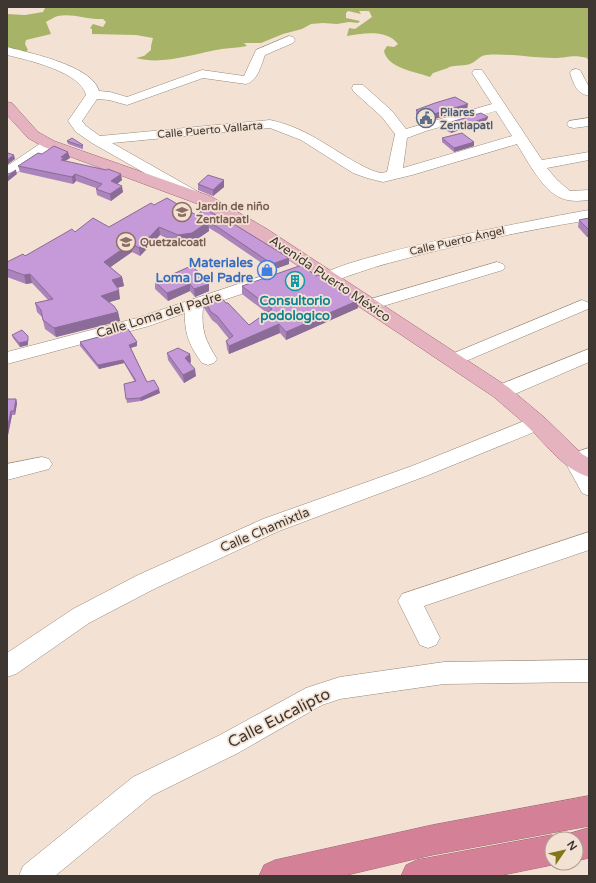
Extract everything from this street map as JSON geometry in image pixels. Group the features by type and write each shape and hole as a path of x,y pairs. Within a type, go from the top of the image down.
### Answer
{"highway":[{"path":"275,876 432,840 589,811"},
{"path":"417,876 544,852"}],"main road":[{"name":"Avenida Puerto México","path":"7,106 33,135 50,144 204,200 261,233 295,269 328,277 501,392 584,462"}],"street":[{"path":"93,95 110,96 127,101 202,74 246,80 249,78 260,53 289,40"},
{"path":"7,51 66,69 84,78 93,87 93,95 75,121 82,129 97,140 204,200"},
{"path":"478,73 537,165 560,190 570,196 583,196"},
{"path":"576,73 582,88 589,92"},
{"path":"358,88 387,114 403,135"},
{"path":"396,174 401,135 500,106"},
{"path":"574,124 589,122"},
{"name":"Calle Puerto Vallarta","path":"97,140 270,124 319,144 368,174 388,177 521,138"},
{"path":"7,174 50,144"},
{"path":"537,165 589,156"},
{"name":"Calle Puerto Ángel","path":"328,277 370,262 509,229 589,215"},
{"path":"370,305 498,267"},
{"name":"Calle Loma del Padre","path":"7,358 143,322 295,269"},
{"path":"195,305 195,337 199,348 208,359"},
{"path":"453,360 582,305"},
{"path":"501,392 589,355"},
{"name":"Calle Chamixtla","path":"7,666 82,616 146,582 271,525 419,471 537,423"},
{"path":"584,462 589,488"},
{"path":"7,472 42,464"},
{"path":"428,638 410,601 589,541"},
{"name":"Calle Eucalipto","path":"33,876 143,786 229,744 315,696 340,688 444,673 589,671"}],"green space":[{"path":"26,7 589,7 589,62 587,58 578,56 554,58 486,55 468,65 451,66 433,73 430,77 396,66 391,62 384,51 387,46 394,47 398,44 388,36 367,33 347,36 349,28 355,29 372,17 369,11 359,11 361,14 348,11 346,13 346,18 360,21 358,23 311,24 302,29 283,34 261,43 244,43 247,46 216,50 166,60 146,60 136,58 144,56 151,50 153,38 136,35 92,34 92,29 90,28 93,24 103,27 106,22 103,19 64,15 56,16 46,22 51,34 26,40 25,44 28,50 24,53 7,52 7,14 25,15 43,12 45,8"}],"building":[{"path":"455,97 468,104 427,116 416,110 435,103"},
{"path":"481,113 488,117 451,130 441,125"},
{"path":"462,133 474,142 454,148 442,138"},
{"path":"72,138 83,145 82,146 67,141"},
{"path":"54,146 68,152 61,157 64,158 61,160 106,170 108,169 121,174 111,181 122,186 110,194 96,189 102,184 75,174 72,177 18,166 38,153 42,154"},
{"path":"8,153 14,155 7,160"},
{"path":"208,175 224,180 213,190 198,184"},
{"path":"167,198 208,222 192,233 178,235 159,227 139,248 131,243 104,262 122,277 112,280 119,290 101,296 114,306 118,312 54,328 43,320 41,310 35,303 53,299 30,274 24,275 7,269 7,262 23,254 25,256 72,229 75,232 93,218 109,227 151,203 154,205"},
{"path":"203,208 217,216 219,215 289,258 272,264 205,220 207,219 199,214"},
{"path":"589,218 589,230 579,220"},
{"path":"302,265 316,276 318,275 331,284 334,283 359,300 286,332 279,324 229,346 226,341 233,336 217,316 211,312 204,300 219,295 249,325 272,309 242,286"},
{"path":"191,266 200,273 209,284 194,289 190,284 167,293 155,282"},
{"path":"128,329 137,342 129,345 147,382 154,380 159,389 140,398 126,399 124,384 136,381 123,360 98,365 80,342"},
{"path":"22,330 28,336 28,341 19,343 12,335"},
{"path":"178,348 190,354 185,358 195,369 183,375 167,353"},
{"path":"7,399 16,399 14,411 11,411 7,430"}],"place":[{"name":"Pilares Zentlapatl","path":"426,118"},
{"name":"Jardín de niño Zentlapatl","path":"182,212"},
{"name":"Quetzalcoatl","path":"126,242"},
{"name":"Materiales Loma Del Padre","path":"267,270"},
{"name":"Consultorio podologico","path":"295,281"}]}
